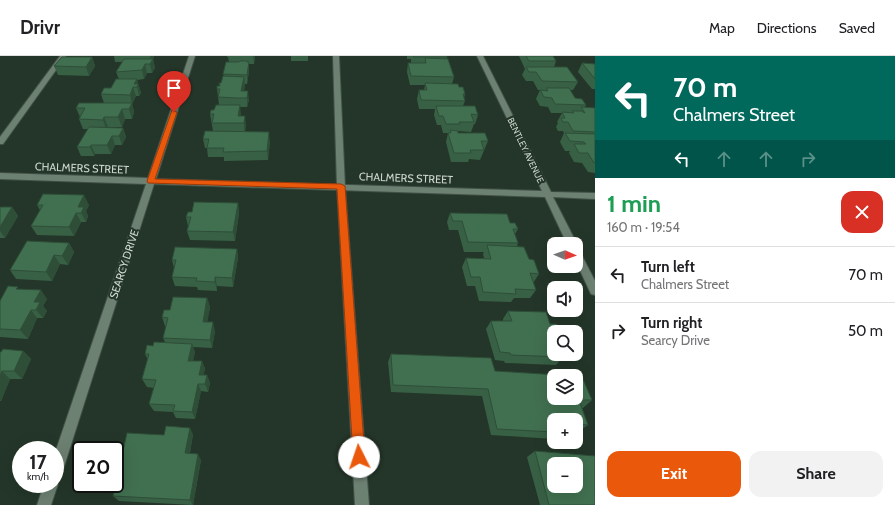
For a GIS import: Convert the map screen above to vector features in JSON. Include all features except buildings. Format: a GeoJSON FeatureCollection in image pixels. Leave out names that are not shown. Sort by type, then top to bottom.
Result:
{"type":"FeatureCollection","features":[{"type":"Feature","properties":{"kind":"street"},"geometry":{"type":"LineString","coordinates":[[0,142],[63,56]]}},
{"type":"Feature","properties":{"kind":"street","name":"SEARCY DRIVE"},"geometry":{"type":"LineString","coordinates":[[64,446],[192,56]]}},
{"type":"Feature","properties":{"kind":"street"},"geometry":{"type":"LineString","coordinates":[[336,56],[341,186],[362,505]]}},
{"type":"Feature","properties":{"kind":"street","name":"BENTLEY AVENUE"},"geometry":{"type":"LineString","coordinates":[[480,56],[569,237]]}},
{"type":"Feature","properties":{"kind":"street","name":"CHALMERS STREET"},"geometry":{"type":"LineString","coordinates":[[0,176],[341,186],[595,196]]}},
{"type":"Feature","properties":{"kind":"street"},"geometry":{"type":"LineString","coordinates":[[583,266],[595,291]]}},
{"type":"Feature","properties":{"kind":"street"},"geometry":{"type":"LineString","coordinates":[[44,505],[48,493]]}},
{"type":"Feature","properties":{"kind":"route"},"geometry":{"type":"LineString","coordinates":[[174,112],[151,181],[341,186],[359,457]]}}]}
